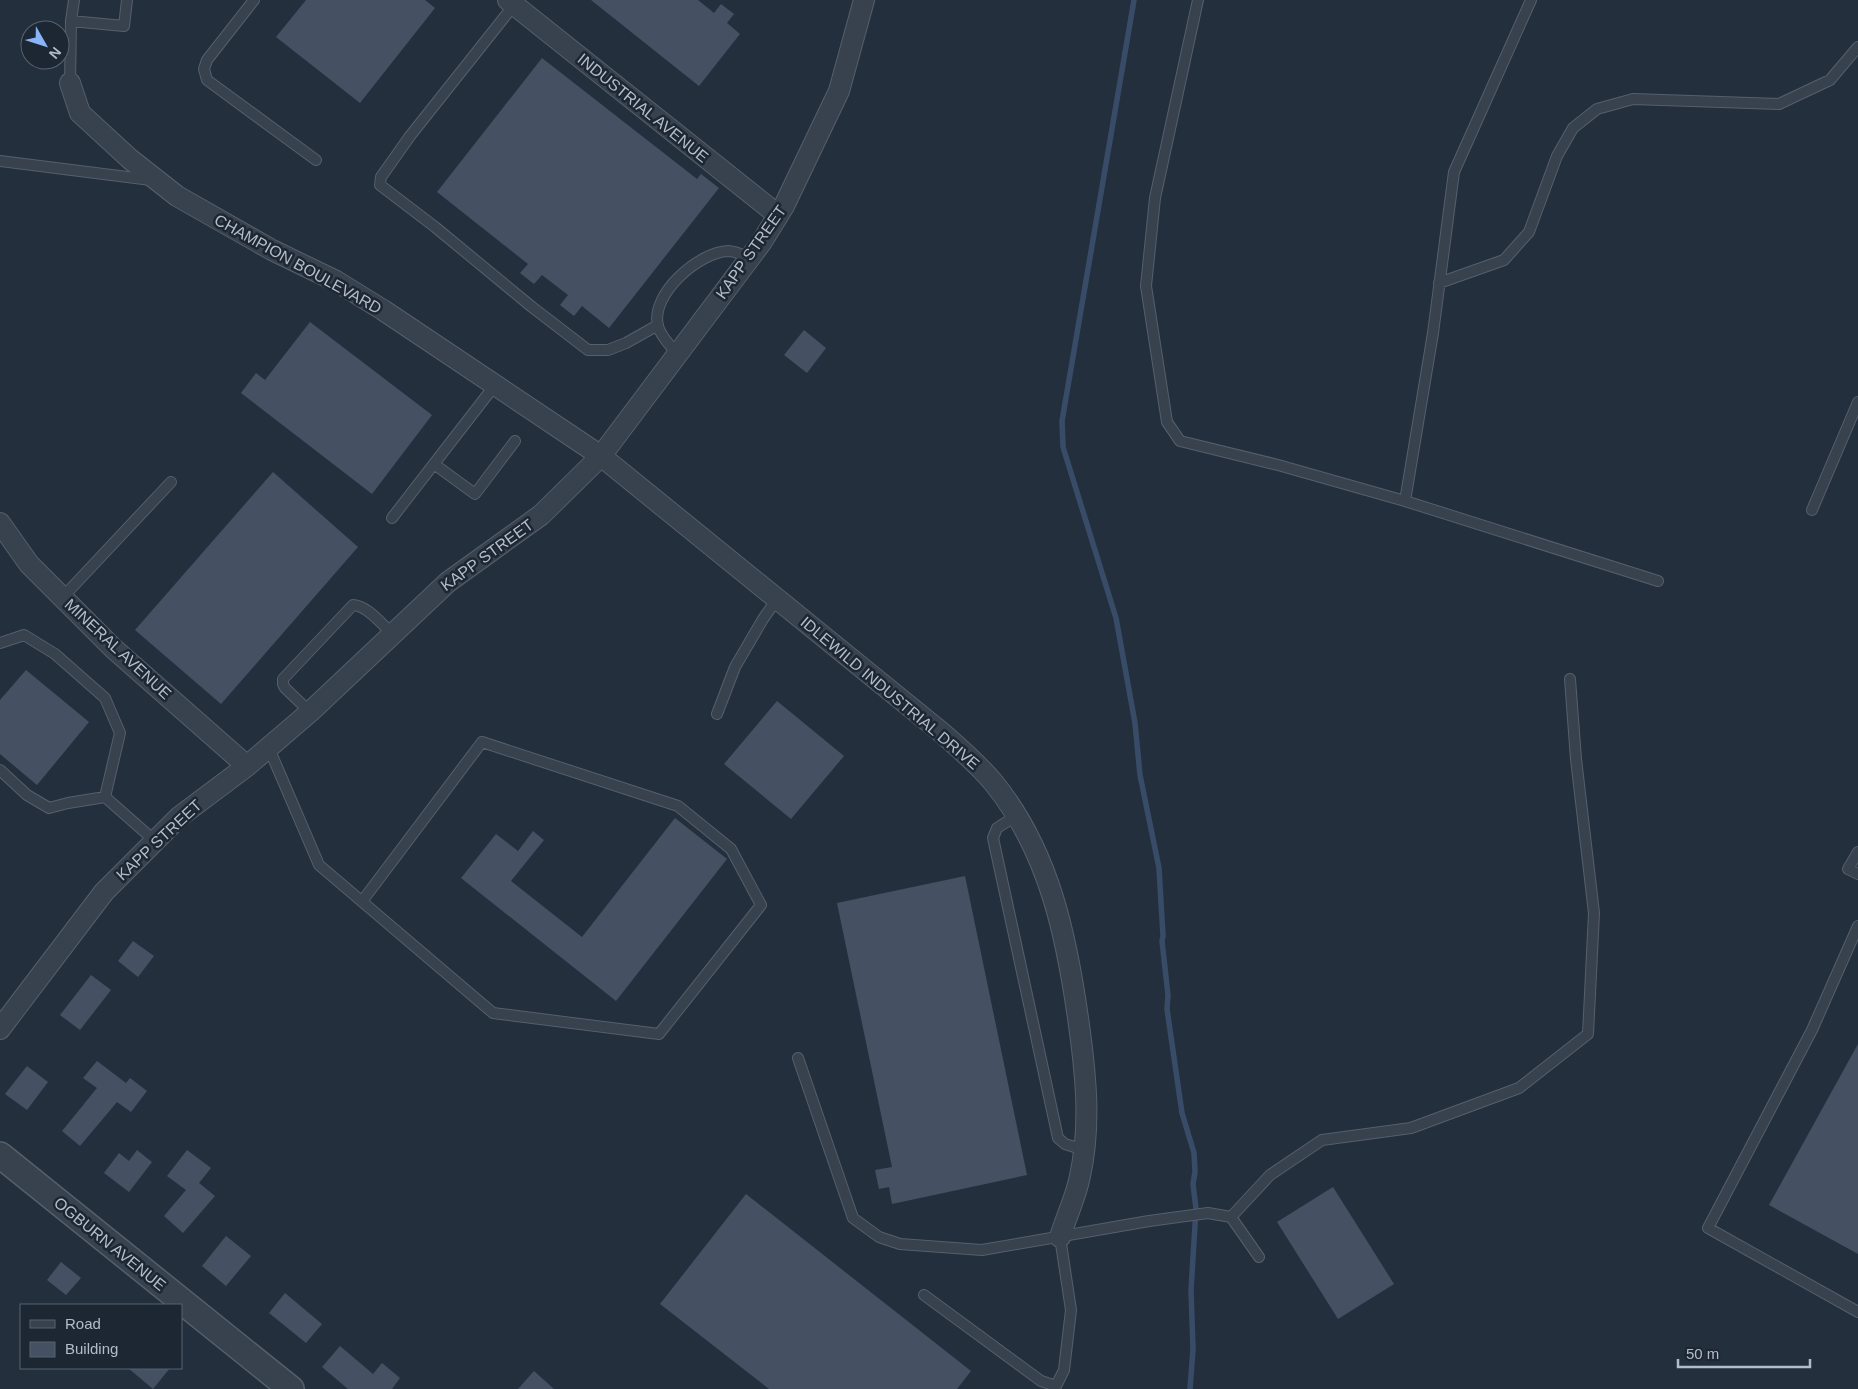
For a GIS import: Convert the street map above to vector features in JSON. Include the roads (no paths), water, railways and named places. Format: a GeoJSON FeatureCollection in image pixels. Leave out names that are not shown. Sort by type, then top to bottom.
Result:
{"type":"FeatureCollection","features":[{"type":"Feature","properties":{"kind":"street","name":"KAPP STREET"},"geometry":{"type":"LineString","coordinates":[[0,1029],[104,892],[180,817],[247,766],[268,746],[310,712],[448,582],[541,515],[601,456],[750,258],[784,206],[839,91],[864,0]]}},
{"type":"Feature","properties":{"kind":"street","name":"INDUSTRIAL AVENUE"},"geometry":{"type":"LineString","coordinates":[[511,2],[778,215]]}},
{"type":"Feature","properties":{"kind":"street","name":"CHAMPION BOULEVARD"},"geometry":{"type":"LineString","coordinates":[[70,83],[80,113],[130,159],[178,196],[230,227],[336,281],[383,310],[601,456]]}},
{"type":"Feature","properties":{"kind":"street","name":"IDLEWILD INDUSTRIAL DRIVE"},"geometry":{"type":"LineString","coordinates":[[601,456],[972,759],[993,782],[1016,816],[1032,845],[1048,882],[1061,920],[1071,968],[1084,1065],[1087,1105],[1084,1150],[1080,1177],[1060,1237]]}},
{"type":"Feature","properties":{"kind":"street","name":"MINERAL AVENUE"},"geometry":{"type":"LineString","coordinates":[[0,523],[29,564],[114,649],[247,766]]}},
{"type":"Feature","properties":{"kind":"street","name":"OGBURN AVENUE"},"geometry":{"type":"LineString","coordinates":[[0,1155],[291,1389]]}},
{"type":"Feature","properties":{"kind":"lane"},"geometry":{"type":"LineString","coordinates":[[70,83],[74,0]]}},
{"type":"Feature","properties":{"kind":"lane"},"geometry":{"type":"LineString","coordinates":[[72,21],[124,26],[128,0]]}},
{"type":"Feature","properties":{"kind":"lane"},"geometry":{"type":"LineString","coordinates":[[254,0],[207,60],[204,69],[207,80],[316,160]]}},
{"type":"Feature","properties":{"kind":"lane"},"geometry":{"type":"LineString","coordinates":[[1198,0],[1155,198],[1146,286],[1167,422],[1180,441],[1278,465],[1405,501],[1658,580]]}},
{"type":"Feature","properties":{"kind":"lane"},"geometry":{"type":"LineString","coordinates":[[1405,501],[1433,333],[1454,172],[1531,0]]}},
{"type":"Feature","properties":{"kind":"lane"},"geometry":{"type":"LineString","coordinates":[[511,2],[410,136],[381,177],[380,185],[588,350],[608,350],[626,343],[658,325]]}},
{"type":"Feature","properties":{"kind":"lane"},"geometry":{"type":"LineString","coordinates":[[1439,283],[1504,260],[1529,232],[1558,156],[1573,128],[1597,109],[1633,99],[1779,104],[1830,80],[1858,47]]}},
{"type":"Feature","properties":{"kind":"lane"},"geometry":{"type":"LineString","coordinates":[[0,161],[159,182]]}},
{"type":"Feature","properties":{"kind":"lane"},"geometry":{"type":"LineString","coordinates":[[677,354],[664,338],[658,325],[657,312],[661,300],[687,268],[703,258],[718,252],[731,251],[750,258]]}},
{"type":"Feature","properties":{"kind":"lane"},"geometry":{"type":"LineString","coordinates":[[392,518],[495,385]]}},
{"type":"Feature","properties":{"kind":"lane"},"geometry":{"type":"LineString","coordinates":[[1812,510],[1858,402]]}},
{"type":"Feature","properties":{"kind":"lane"},"geometry":{"type":"LineString","coordinates":[[434,464],[475,494],[515,441]]}},
{"type":"Feature","properties":{"kind":"lane"},"geometry":{"type":"LineString","coordinates":[[63,597],[171,482]]}},
{"type":"Feature","properties":{"kind":"lane"},"geometry":{"type":"LineString","coordinates":[[717,714],[735,668],[763,619],[777,599]]}},
{"type":"Feature","properties":{"kind":"lane"},"geometry":{"type":"LineString","coordinates":[[310,712],[285,688],[283,679],[353,605],[359,605],[364,608],[392,633]]}},
{"type":"Feature","properties":{"kind":"lane"},"geometry":{"type":"LineString","coordinates":[[0,643],[24,634],[55,654],[105,698],[120,733],[105,797]]}},
{"type":"Feature","properties":{"kind":"lane"},"geometry":{"type":"LineString","coordinates":[[1231,1217],[1270,1175],[1322,1140],[1411,1128],[1519,1088],[1588,1034],[1594,914],[1576,759],[1570,679]]}},
{"type":"Feature","properties":{"kind":"lane"},"geometry":{"type":"LineString","coordinates":[[268,746],[319,865],[493,1013],[659,1034],[761,905],[731,849],[678,806],[482,742],[362,900]]}},
{"type":"Feature","properties":{"kind":"lane"},"geometry":{"type":"LineString","coordinates":[[0,770],[26,796],[49,808],[105,797]]}},
{"type":"Feature","properties":{"kind":"lane"},"geometry":{"type":"LineString","coordinates":[[105,797],[155,841]]}},
{"type":"Feature","properties":{"kind":"lane"},"geometry":{"type":"LineString","coordinates":[[1016,816],[997,828],[993,838],[1058,1138],[1065,1144],[1084,1150]]}},
{"type":"Feature","properties":{"kind":"lane"},"geometry":{"type":"LineString","coordinates":[[1858,852],[1848,870],[1858,874]]}},
{"type":"Feature","properties":{"kind":"lane"},"geometry":{"type":"LineString","coordinates":[[1858,926],[1812,1030],[1708,1228],[1858,1312]]}},
{"type":"Feature","properties":{"kind":"lane"},"geometry":{"type":"LineString","coordinates":[[798,1058],[853,1218],[879,1237],[900,1244],[982,1250],[1208,1213],[1231,1217],[1259,1257]]}},
{"type":"Feature","properties":{"kind":"lane"},"geometry":{"type":"LineString","coordinates":[[924,1295],[1042,1381],[1055,1387],[1064,1370],[1071,1310],[1060,1237]]}},
{"type":"Feature","properties":{"kind":"waterway"},"geometry":{"type":"LineString","coordinates":[[1134,0],[1062,421],[1063,447],[1116,618],[1135,723],[1140,775],[1159,868],[1162,941],[1168,995],[1167,1009],[1182,1113],[1194,1153],[1195,1172],[1193,1184],[1196,1209],[1191,1290],[1193,1349],[1190,1389]]}}]}
